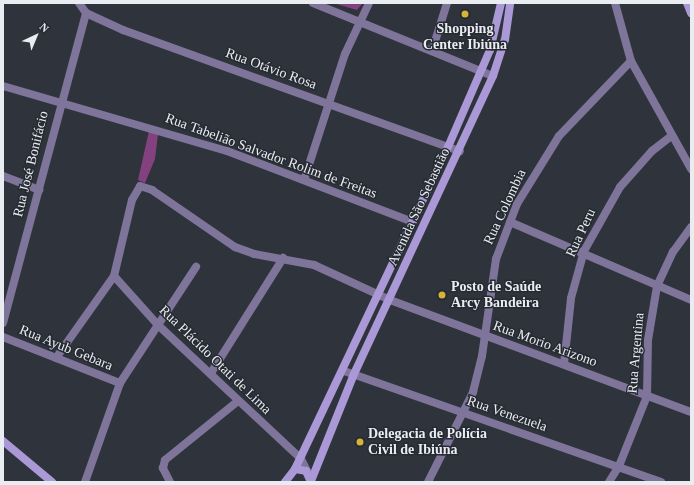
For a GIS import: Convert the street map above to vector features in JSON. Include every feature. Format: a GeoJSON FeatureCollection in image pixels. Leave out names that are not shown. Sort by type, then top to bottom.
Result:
{"type":"FeatureCollection","features":[{"type":"Feature","properties":{"kind":"main road","name":"Avenida São Sebastião"},"geometry":{"type":"LineString","coordinates":[[284,481],[302,459],[448,147],[494,36],[501,3]]}},
{"type":"Feature","properties":{"kind":"main road","name":"Avenida São Sebastião"},"geometry":{"type":"LineString","coordinates":[[310,479],[354,374],[460,151],[493,76],[505,40],[510,3]]}},
{"type":"Feature","properties":{"kind":"main road"},"geometry":{"type":"LineString","coordinates":[[687,3],[691,13]]}},
{"type":"Feature","properties":{"kind":"main road"},"geometry":{"type":"LineString","coordinates":[[494,36],[505,40]]}},
{"type":"Feature","properties":{"kind":"main road"},"geometry":{"type":"LineString","coordinates":[[428,190],[439,194]]}},
{"type":"Feature","properties":{"kind":"main road"},"geometry":{"type":"LineString","coordinates":[[324,413],[335,417]]}},
{"type":"Feature","properties":{"kind":"main road"},"geometry":{"type":"LineString","coordinates":[[3,441],[52,482]]}},
{"type":"Feature","properties":{"kind":"main road"},"geometry":{"type":"LineString","coordinates":[[295,469],[310,479]]}},
{"type":"Feature","properties":{"kind":"street","name":"Rua Otávio Rosa"},"geometry":{"type":"LineString","coordinates":[[79,3],[86,13],[122,30],[460,151]]}},
{"type":"Feature","properties":{"kind":"street"},"geometry":{"type":"LineString","coordinates":[[313,3],[359,20],[480,72],[493,76]]}},
{"type":"Feature","properties":{"kind":"street"},"geometry":{"type":"LineString","coordinates":[[304,180],[359,20],[370,3]]}},
{"type":"Feature","properties":{"kind":"street"},"geometry":{"type":"LineString","coordinates":[[432,51],[447,3]]}},
{"type":"Feature","properties":{"kind":"street"},"geometry":{"type":"LineString","coordinates":[[615,3],[630,61],[670,137],[691,169]]}},
{"type":"Feature","properties":{"kind":"street","name":"Rua José Bonifácio"},"geometry":{"type":"LineString","coordinates":[[3,323],[39,190],[60,100],[86,13]]}},
{"type":"Feature","properties":{"kind":"street","name":"Rua Colombia"},"geometry":{"type":"LineString","coordinates":[[428,482],[465,413],[485,336],[496,259],[510,222],[531,178],[559,136],[630,61]]}},
{"type":"Feature","properties":{"kind":"street","name":"Rua Tabelião Salvador Rolim de Freitas"},"geometry":{"type":"LineString","coordinates":[[3,86],[60,100],[227,150],[413,222]]}},
{"type":"Feature","properties":{"kind":"street","name":"Rua Peru"},"geometry":{"type":"LineString","coordinates":[[564,364],[571,298],[584,251],[620,187],[652,151],[670,137]]}},
{"type":"Feature","properties":{"kind":"street"},"geometry":{"type":"LineString","coordinates":[[3,176],[39,190]]}},
{"type":"Feature","properties":{"kind":"street","name":"Rua Morio Arizono"},"geometry":{"type":"LineString","coordinates":[[114,276],[132,200],[140,186],[152,190],[235,247],[254,254],[283,258],[314,265],[390,300],[691,412]]}},
{"type":"Feature","properties":{"kind":"street"},"geometry":{"type":"LineString","coordinates":[[510,222],[584,251],[657,286],[691,300]]}},
{"type":"Feature","properties":{"kind":"street","name":"Rua Argentina"},"geometry":{"type":"LineString","coordinates":[[609,482],[619,466],[647,396],[648,340],[657,286],[673,252],[691,227]]}},
{"type":"Feature","properties":{"kind":"street"},"geometry":{"type":"LineString","coordinates":[[211,373],[283,258]]}},
{"type":"Feature","properties":{"kind":"street"},"geometry":{"type":"LineString","coordinates":[[85,482],[120,383],[196,267]]}},
{"type":"Feature","properties":{"kind":"street"},"geometry":{"type":"LineString","coordinates":[[56,358],[114,276]]}},
{"type":"Feature","properties":{"kind":"street","name":"Rua Plácido Otati de Lima"},"geometry":{"type":"LineString","coordinates":[[114,276],[158,325],[302,459]]}},
{"type":"Feature","properties":{"kind":"street","name":"Rua Ayub Gebara"},"geometry":{"type":"LineString","coordinates":[[3,337],[120,383]]}},
{"type":"Feature","properties":{"kind":"street","name":"Rua Venezuela"},"geometry":{"type":"LineString","coordinates":[[344,371],[619,466],[661,482]]}},
{"type":"Feature","properties":{"kind":"street"},"geometry":{"type":"LineString","coordinates":[[170,482],[163,468],[165,460],[238,401]]}},
{"type":"Feature","properties":{"kind":"street"},"geometry":{"type":"LineString","coordinates":[[302,459],[310,479]]}},
{"type":"Feature","properties":{"kind":"shaded area"},"geometry":{"type":"Polygon","coordinates":[[[333,3],[363,3],[357,10],[333,3]]]}},
{"type":"Feature","properties":{"kind":"shaded area"},"geometry":{"type":"Polygon","coordinates":[[[149,131],[158,134],[155,159],[145,183],[138,180],[149,131]]]}},
{"type":"Feature","properties":{"kind":"place","name":"Shopping Center Ibiúna"},"geometry":{"type":"Point","coordinates":[465,14]}},
{"type":"Feature","properties":{"kind":"place","name":"Posto de Saúde Arcy Bandeira"},"geometry":{"type":"Point","coordinates":[442,295]}},
{"type":"Feature","properties":{"kind":"place","name":"Delegacia de Polícia Civil de Ibiúna"},"geometry":{"type":"Point","coordinates":[360,442]}}]}
